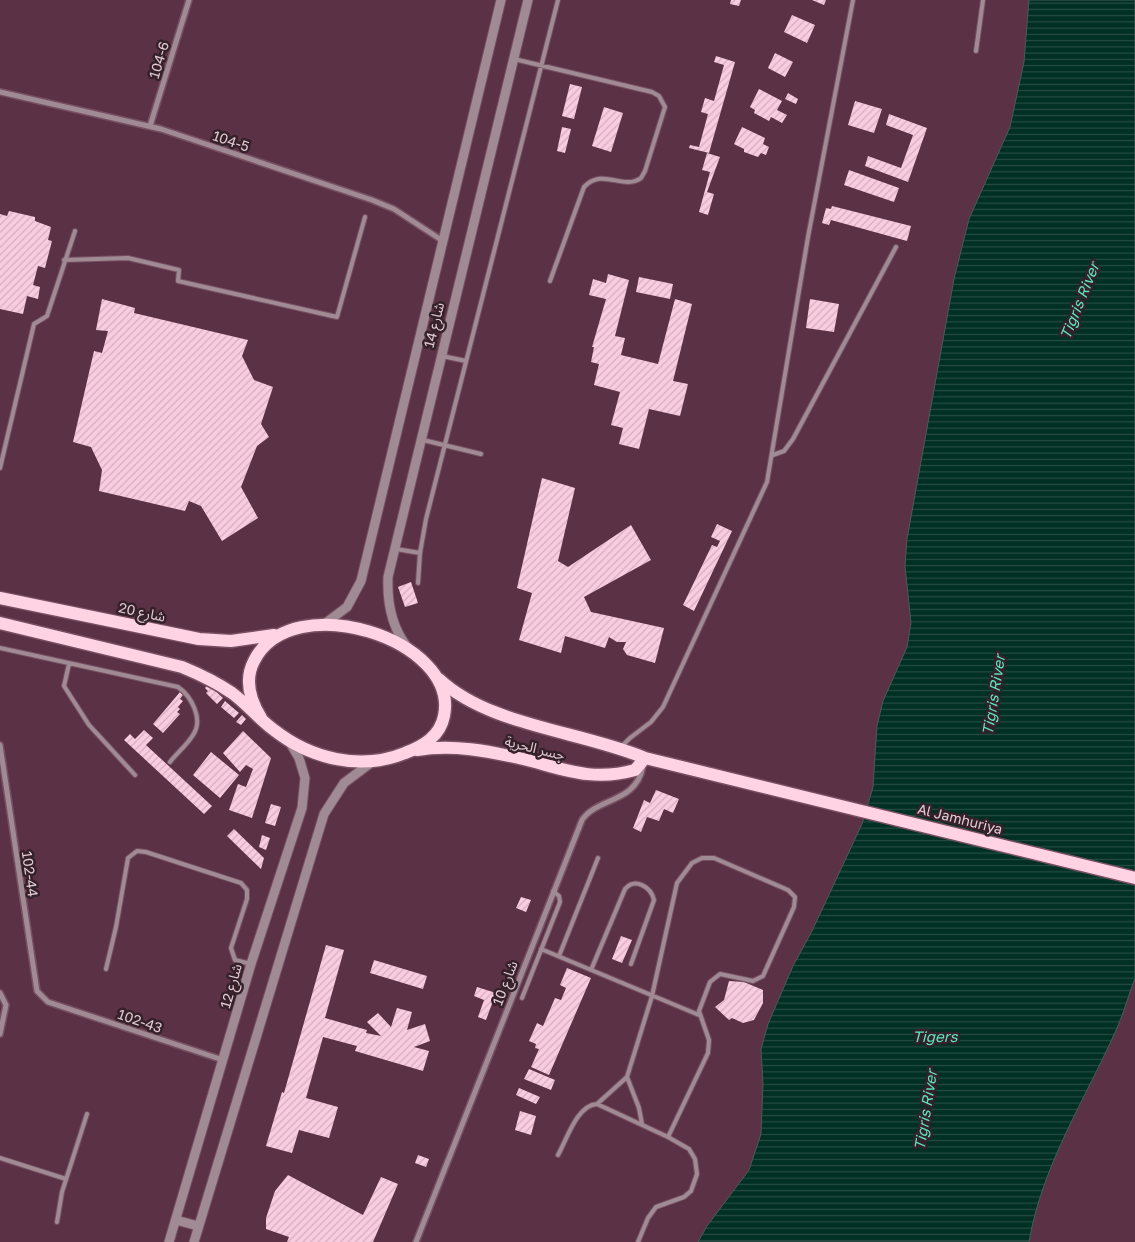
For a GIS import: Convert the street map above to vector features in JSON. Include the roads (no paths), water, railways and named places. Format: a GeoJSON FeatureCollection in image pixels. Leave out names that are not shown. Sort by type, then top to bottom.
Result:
{"type":"FeatureCollection","features":[{"type":"Feature","properties":{"kind":"main road","name":"شارع 20"},"geometry":{"type":"LineString","coordinates":[[0,598],[199,639],[231,641],[279,633]]}},
{"type":"Feature","properties":{"kind":"main road"},"geometry":{"type":"LineString","coordinates":[[0,622],[182,667],[216,683],[288,740],[320,756],[356,762],[373,761],[412,750],[431,739],[443,720],[445,698],[436,677],[413,654],[382,636],[363,630],[323,624],[279,633],[267,641],[258,652],[252,664],[249,692],[261,718]]}},
{"type":"Feature","properties":{"kind":"main road","name":"جسر الحرية"},"geometry":{"type":"LineString","coordinates":[[436,677],[462,697],[491,712],[621,748],[645,758],[778,789]]}},
{"type":"Feature","properties":{"kind":"main road","name":"جسر الحرية"},"geometry":{"type":"LineString","coordinates":[[412,750],[445,748],[478,750],[523,759],[571,773],[596,776],[635,770],[645,758]]}},
{"type":"Feature","properties":{"kind":"main road","name":"Al Jamhuriya"},"geometry":{"type":"LineString","coordinates":[[778,789],[1135,878]]}},
{"type":"Feature","properties":{"kind":"street","name":"104-6"},"geometry":{"type":"LineString","coordinates":[[150,126],[189,0]]}},
{"type":"Feature","properties":{"kind":"street","name":"شارع 14"},"geometry":{"type":"LineString","coordinates":[[323,624],[347,607],[361,581],[501,0]]}},
{"type":"Feature","properties":{"kind":"street","name":"شارع 14"},"geometry":{"type":"LineString","coordinates":[[413,654],[397,631],[389,604],[388,577],[528,0]]}},
{"type":"Feature","properties":{"kind":"street","name":"104-5"},"geometry":{"type":"LineString","coordinates":[[0,92],[150,126],[384,204],[443,241]]}},
{"type":"Feature","properties":{"kind":"street","name":"شارع 12"},"geometry":{"type":"LineString","coordinates":[[170,1242],[251,964],[305,798],[303,768],[288,740]]}},
{"type":"Feature","properties":{"kind":"street","name":"102-44"},"geometry":{"type":"LineString","coordinates":[[0,745],[35,985],[41,996],[48,1002]]}},
{"type":"Feature","properties":{"kind":"street","name":"شارع 10"},"geometry":{"type":"LineString","coordinates":[[416,1242],[553,891],[585,816],[592,810],[609,803],[628,791],[642,775],[645,758]]}},
{"type":"Feature","properties":{"kind":"street"},"geometry":{"type":"LineString","coordinates":[[194,1242],[324,814],[344,783],[373,761]]}},
{"type":"Feature","properties":{"kind":"street"},"geometry":{"type":"LineString","coordinates":[[0,993],[6,1005],[0,1034]]}},
{"type":"Feature","properties":{"kind":"street","name":"102-43"},"geometry":{"type":"LineString","coordinates":[[48,1002],[224,1060]]}},
{"type":"Feature","properties":{"kind":"street"},"geometry":{"type":"LineString","coordinates":[[176,1220],[198,1226]]}},
{"type":"Feature","properties":{"kind":"lane"},"geometry":{"type":"LineString","coordinates":[[418,583],[420,553],[466,361],[558,0]]}},
{"type":"Feature","properties":{"kind":"lane"},"geometry":{"type":"LineString","coordinates":[[621,748],[630,738],[651,722],[663,707],[763,495],[772,455],[808,237],[853,0]]}},
{"type":"Feature","properties":{"kind":"lane"},"geometry":{"type":"LineString","coordinates":[[976,51],[984,0]]}},
{"type":"Feature","properties":{"kind":"lane"},"geometry":{"type":"LineString","coordinates":[[514,59],[652,92],[659,96],[665,107],[645,171],[641,178],[629,182],[600,178],[592,180],[584,187],[550,280]]}},
{"type":"Feature","properties":{"kind":"lane"},"geometry":{"type":"LineString","coordinates":[[64,260],[128,258],[179,270],[178,281],[337,317],[365,217]]}},
{"type":"Feature","properties":{"kind":"lane"},"geometry":{"type":"LineString","coordinates":[[0,468],[34,324],[47,316],[75,231]]}},
{"type":"Feature","properties":{"kind":"lane"},"geometry":{"type":"LineString","coordinates":[[772,455],[784,450],[796,434],[896,247]]}},
{"type":"Feature","properties":{"kind":"lane"},"geometry":{"type":"LineString","coordinates":[[441,356],[466,361]]}},
{"type":"Feature","properties":{"kind":"lane"},"geometry":{"type":"LineString","coordinates":[[421,439],[481,454]]}},
{"type":"Feature","properties":{"kind":"lane"},"geometry":{"type":"LineString","coordinates":[[394,549],[420,553]]}},
{"type":"Feature","properties":{"kind":"lane"},"geometry":{"type":"LineString","coordinates":[[0,648],[160,682],[178,687],[186,692],[196,714],[196,727],[194,734],[170,762]]}},
{"type":"Feature","properties":{"kind":"lane"},"geometry":{"type":"LineString","coordinates":[[69,664],[64,686],[79,712],[135,775]]}},
{"type":"Feature","properties":{"kind":"lane"},"geometry":{"type":"LineString","coordinates":[[106,969],[116,927],[128,858],[138,851],[241,883],[247,890],[247,899],[231,948],[235,960],[251,964]]}},
{"type":"Feature","properties":{"kind":"lane"},"geometry":{"type":"LineString","coordinates":[[558,1155],[581,1112],[588,1106],[597,1104],[627,1077],[652,996],[675,890],[684,871],[692,863],[708,857],[720,859],[792,893],[796,902],[764,976],[753,981],[724,974],[716,976],[710,982],[699,1015],[707,1034],[708,1053],[668,1136]]}},
{"type":"Feature","properties":{"kind":"lane"},"geometry":{"type":"LineString","coordinates":[[559,956],[598,858]]}},
{"type":"Feature","properties":{"kind":"lane"},"geometry":{"type":"LineString","coordinates":[[591,970],[625,889],[629,884],[636,883],[648,888],[654,900],[631,964]]}},
{"type":"Feature","properties":{"kind":"lane"},"geometry":{"type":"LineString","coordinates":[[522,998],[560,902],[559,896],[553,891]]}},
{"type":"Feature","properties":{"kind":"lane"},"geometry":{"type":"LineString","coordinates":[[541,949],[699,1015]]}},
{"type":"Feature","properties":{"kind":"lane"},"geometry":{"type":"LineString","coordinates":[[627,1077],[639,1108],[642,1124]]}},
{"type":"Feature","properties":{"kind":"lane"},"geometry":{"type":"LineString","coordinates":[[597,1104],[668,1136],[693,1154],[697,1164],[697,1174],[688,1194],[661,1204],[651,1212],[638,1242]]}},
{"type":"Feature","properties":{"kind":"lane"},"geometry":{"type":"LineString","coordinates":[[57,1222],[66,1180],[87,1114]]}},
{"type":"Feature","properties":{"kind":"lane"},"geometry":{"type":"LineString","coordinates":[[0,1158],[66,1180]]}},
{"type":"Feature","properties":{"kind":"water","name":"Tigers"},"geometry":{"type":"Polygon","coordinates":[[[1029,0],[1135,0],[1135,978],[1117,1028],[1054,1159],[1035,1214],[1029,1242],[698,1242],[707,1226],[749,1170],[761,1134],[763,1084],[761,1049],[768,1024],[793,966],[812,931],[862,824],[873,787],[877,726],[883,701],[907,647],[911,623],[905,566],[907,539],[954,279],[969,219],[1010,127],[1024,62],[1029,0]]]}},
{"type":"Feature","properties":{"kind":"water label","name":"Tigris River"},"geometry":{"type":"Point","coordinates":[1080,301]}},
{"type":"Feature","properties":{"kind":"water label","name":"Tigris River"},"geometry":{"type":"Point","coordinates":[994,695]}},
{"type":"Feature","properties":{"kind":"water label","name":"Tigris River"},"geometry":{"type":"Point","coordinates":[926,1110]}}]}
